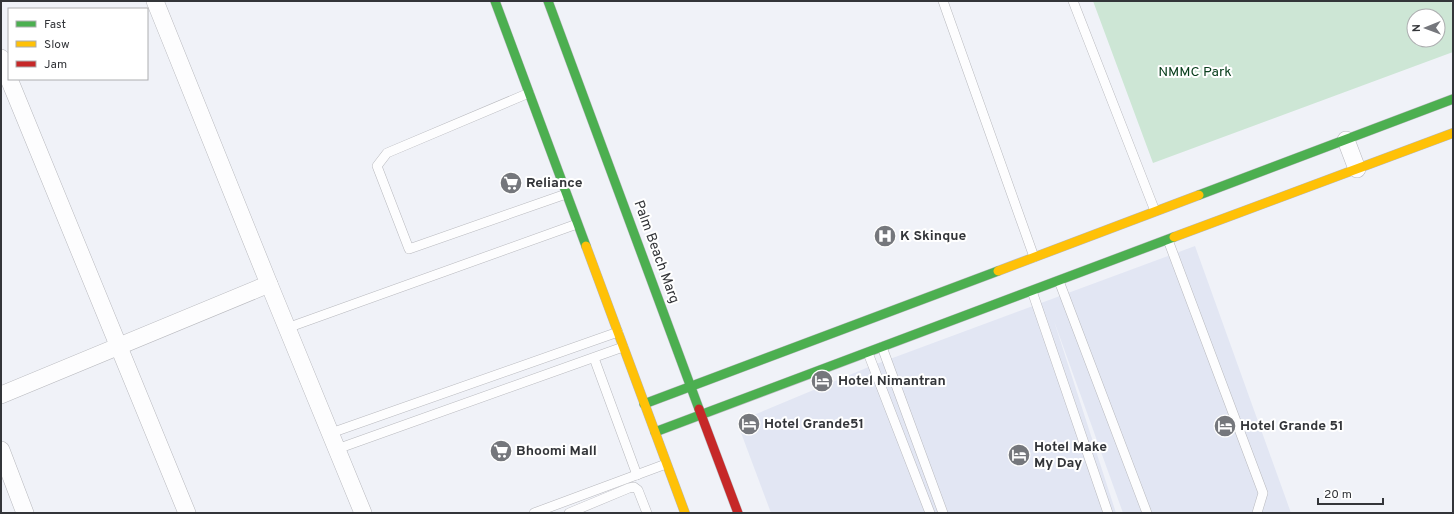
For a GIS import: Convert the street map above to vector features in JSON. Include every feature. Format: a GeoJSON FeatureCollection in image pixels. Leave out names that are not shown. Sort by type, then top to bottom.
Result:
{"type":"FeatureCollection","features":[{"type":"Feature","properties":{"kind":"street"},"geometry":{"type":"LineString","coordinates":[[155,1],[363,513]]}},
{"type":"Feature","properties":{"kind":"street"},"geometry":{"type":"LineString","coordinates":[[495,1],[685,513]]}},
{"type":"Feature","properties":{"kind":"street","name":"Palm Beach Marg"},"geometry":{"type":"LineString","coordinates":[[548,1],[738,513]]}},
{"type":"Feature","properties":{"kind":"street"},"geometry":{"type":"LineString","coordinates":[[1,58],[8,76]]}},
{"type":"Feature","properties":{"kind":"street"},"geometry":{"type":"LineString","coordinates":[[10,80],[187,513]]}},
{"type":"Feature","properties":{"kind":"street"},"geometry":{"type":"LineString","coordinates":[[644,404],[1453,99]]}},
{"type":"Feature","properties":{"kind":"street"},"geometry":{"type":"LineString","coordinates":[[655,432],[1453,133]]}},
{"type":"Feature","properties":{"kind":"street"},"geometry":{"type":"LineString","coordinates":[[1346,140],[1357,169]]}},
{"type":"Feature","properties":{"kind":"street"},"geometry":{"type":"LineString","coordinates":[[1,395],[269,284]]}},
{"type":"Feature","properties":{"kind":"street"},"geometry":{"type":"LineString","coordinates":[[1,450],[25,513]]}},
{"type":"Feature","properties":{"kind":"lane"},"geometry":{"type":"LineString","coordinates":[[943,1],[1034,257]]}},
{"type":"Feature","properties":{"kind":"lane"},"geometry":{"type":"LineString","coordinates":[[1072,1],[1155,211]]}},
{"type":"Feature","properties":{"kind":"lane"},"geometry":{"type":"LineString","coordinates":[[529,92],[387,153],[376,166],[409,249],[566,194]]}},
{"type":"Feature","properties":{"kind":"lane"},"geometry":{"type":"LineString","coordinates":[[287,328],[577,224]]}},
{"type":"Feature","properties":{"kind":"lane"},"geometry":{"type":"LineString","coordinates":[[1168,240],[1263,493],[1257,513]]}},
{"type":"Feature","properties":{"kind":"lane"},"geometry":{"type":"LineString","coordinates":[[1059,281],[1147,513]]}},
{"type":"Feature","properties":{"kind":"lane"},"geometry":{"type":"LineString","coordinates":[[1032,291],[1108,513]]}},
{"type":"Feature","properties":{"kind":"lane"},"geometry":{"type":"LineString","coordinates":[[330,433],[618,332]]}},
{"type":"Feature","properties":{"kind":"lane"},"geometry":{"type":"LineString","coordinates":[[337,449],[623,347]]}},
{"type":"Feature","properties":{"kind":"lane"},"geometry":{"type":"LineString","coordinates":[[882,347],[943,513]]}},
{"type":"Feature","properties":{"kind":"lane"},"geometry":{"type":"LineString","coordinates":[[868,353],[930,513]]}},
{"type":"Feature","properties":{"kind":"lane"},"geometry":{"type":"LineString","coordinates":[[594,358],[637,475]]}},
{"type":"Feature","properties":{"kind":"lane"},"geometry":{"type":"LineString","coordinates":[[534,513],[666,464]]}},
{"type":"Feature","properties":{"kind":"lane"},"geometry":{"type":"LineString","coordinates":[[568,513],[634,487],[638,490],[647,513]]}},
{"type":"Feature","properties":{"kind":"shaded area"},"geometry":{"type":"Polygon","coordinates":[[[1195,246],[1291,513],[1123,513],[1054,321],[1116,513],[771,513],[737,422],[871,366],[1195,246]]]}},
{"type":"Feature","properties":{"kind":"green space","name":"NMMC Park"},"geometry":{"type":"Polygon","coordinates":[[[1093,1],[1451,1],[1453,7],[1453,52],[1153,163],[1093,1]]]}},
{"type":"Feature","properties":{"kind":"traffic: fast"},"geometry":{"type":"LineString","coordinates":[[495,1],[586,246]]}},
{"type":"Feature","properties":{"kind":"traffic: fast"},"geometry":{"type":"LineString","coordinates":[[548,1],[699,409]]}},
{"type":"Feature","properties":{"kind":"traffic: fast"},"geometry":{"type":"LineString","coordinates":[[1199,195],[1453,99]]}},
{"type":"Feature","properties":{"kind":"traffic: fast"},"geometry":{"type":"LineString","coordinates":[[655,432],[1174,237]]}},
{"type":"Feature","properties":{"kind":"traffic: fast"},"geometry":{"type":"LineString","coordinates":[[644,404],[998,271]]}},
{"type":"Feature","properties":{"kind":"traffic: slow"},"geometry":{"type":"LineString","coordinates":[[1174,237],[1453,133]]}},
{"type":"Feature","properties":{"kind":"traffic: slow"},"geometry":{"type":"LineString","coordinates":[[998,271],[1199,195]]}},
{"type":"Feature","properties":{"kind":"traffic: slow"},"geometry":{"type":"LineString","coordinates":[[586,246],[685,513]]}},
{"type":"Feature","properties":{"kind":"traffic: jam"},"geometry":{"type":"LineString","coordinates":[[699,409],[738,513]]}},
{"type":"Feature","properties":{"kind":"place","name":"Reliance"},"geometry":{"type":"Point","coordinates":[511,183]}},
{"type":"Feature","properties":{"kind":"place","name":"K Skinque"},"geometry":{"type":"Point","coordinates":[885,236]}},
{"type":"Feature","properties":{"kind":"place","name":"Hotel Nimantran"},"geometry":{"type":"Point","coordinates":[822,381]}},
{"type":"Feature","properties":{"kind":"place","name":"Hotel Grande51"},"geometry":{"type":"Point","coordinates":[749,424]}},
{"type":"Feature","properties":{"kind":"place","name":"Hotel Grande 51"},"geometry":{"type":"Point","coordinates":[1225,426]}},
{"type":"Feature","properties":{"kind":"place","name":"Bhoomi Mall"},"geometry":{"type":"Point","coordinates":[501,451]}},
{"type":"Feature","properties":{"kind":"place","name":"Hotel Make My Day"},"geometry":{"type":"Point","coordinates":[1019,455]}}]}
